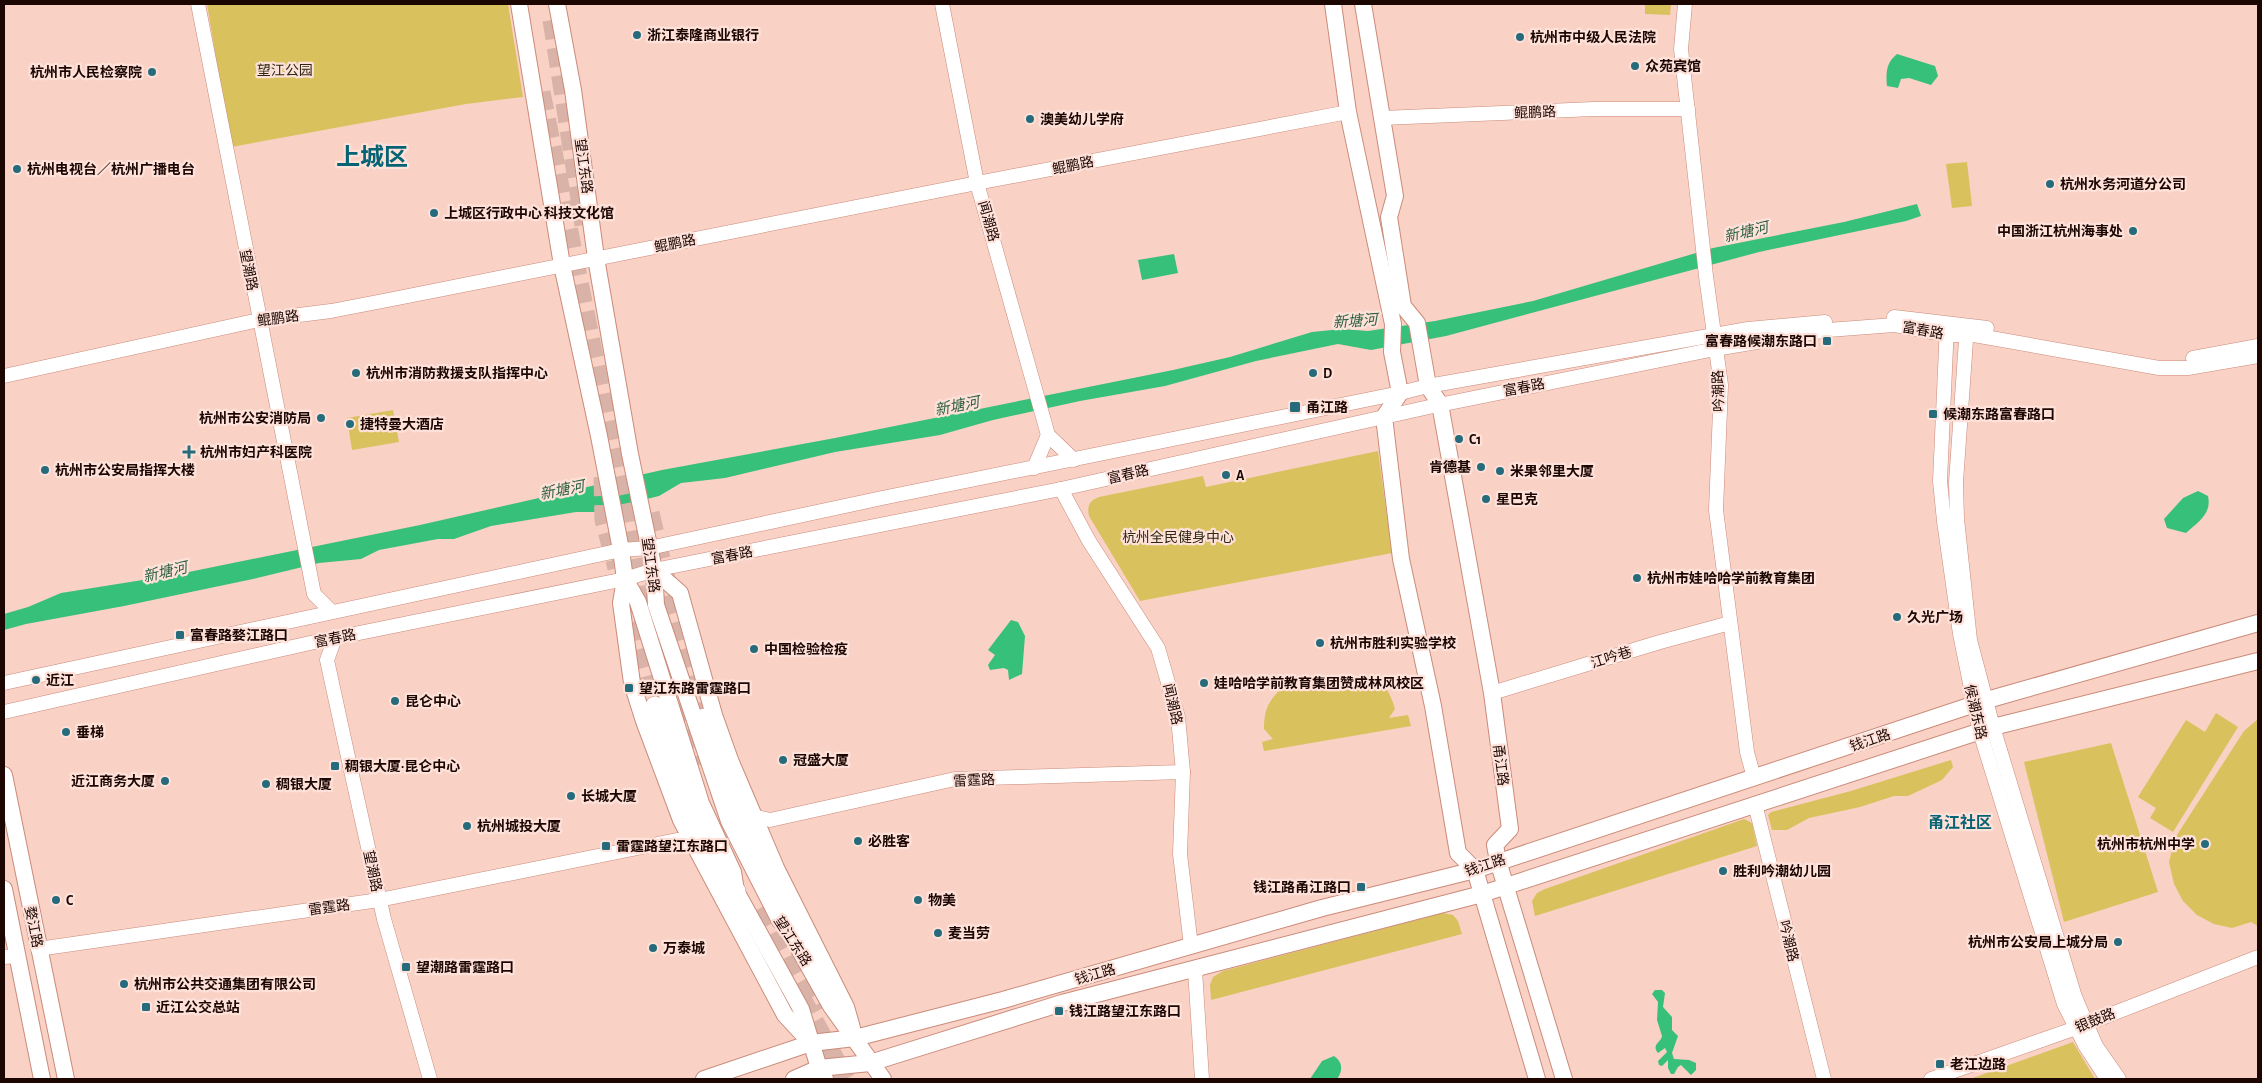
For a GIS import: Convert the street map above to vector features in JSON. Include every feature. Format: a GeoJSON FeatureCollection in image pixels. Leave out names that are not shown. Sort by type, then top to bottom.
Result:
{"type":"FeatureCollection","features":[{"type":"Feature","properties":{"kind":"highway"},"geometry":{"type":"LineString","coordinates":[[655,706],[679,777],[700,827],[720,871],[736,891]]}},
{"type":"Feature","properties":{"kind":"highway"},"geometry":{"type":"LineString","coordinates":[[704,718],[727,786],[745,829],[804,956]]}},
{"type":"Feature","properties":{"kind":"main road","name":"望江东路"},"geometry":{"type":"LineString","coordinates":[[519,4],[562,265],[605,466],[625,579],[638,602],[701,803],[733,872],[736,891],[801,1009],[822,1074]]}},
{"type":"Feature","properties":{"kind":"main road","name":"望江东路"},"geometry":{"type":"LineString","coordinates":[[557,4],[573,90],[596,258],[630,455],[654,570],[656,605],[729,821],[777,917],[804,956],[831,1006],[883,1079]]}},
{"type":"Feature","properties":{"kind":"main road"},"geometry":{"type":"LineString","coordinates":[[1333,4],[1348,112],[1393,324],[1392,352],[1400,393],[1384,417],[1401,560],[1433,706],[1458,853],[1475,870],[1537,1079]]}},
{"type":"Feature","properties":{"kind":"main road","name":"甬江路"},"geometry":{"type":"LineString","coordinates":[[1363,4],[1395,196],[1389,217],[1403,306],[1417,323],[1428,386],[1440,404],[1492,693],[1510,829],[1495,845],[1498,861],[1564,1079]]}},
{"type":"Feature","properties":{"kind":"main road"},"geometry":{"type":"LineString","coordinates":[[654,570],[680,593],[714,715],[753,816],[761,836],[846,1007],[855,1038]]}},
{"type":"Feature","properties":{"kind":"main road"},"geometry":{"type":"LineString","coordinates":[[625,579],[622,602],[632,683],[681,820],[785,1015],[811,1043]]}},
{"type":"Feature","properties":{"kind":"main road","name":"钱江路"},"geometry":{"type":"LineString","coordinates":[[704,1079],[811,1043],[855,1038],[1003,1000],[1322,908],[1475,870],[1981,703],[2258,623]]}},
{"type":"Feature","properties":{"kind":"main road","name":"钱江路"},"geometry":{"type":"LineString","coordinates":[[794,1079],[870,1063],[1062,1003],[1482,894],[1986,730],[2258,661]]}},
{"type":"Feature","properties":{"kind":"main road","name":"婺江路"},"geometry":{"type":"LineString","coordinates":[[4,775],[66,1079]]}},
{"type":"Feature","properties":{"kind":"main road","name":"婺江路"},"geometry":{"type":"LineString","coordinates":[[4,889],[11,956],[42,1079]]}},
{"type":"Feature","properties":{"kind":"street","name":"望潮路"},"geometry":{"type":"LineString","coordinates":[[198,4],[313,589]]}},
{"type":"Feature","properties":{"kind":"street","name":"闻潮路"},"geometry":{"type":"LineString","coordinates":[[942,4],[977,183],[1048,435]]}},
{"type":"Feature","properties":{"kind":"street","name":"吟潮路"},"geometry":{"type":"LineString","coordinates":[[1685,4],[1681,49],[1720,385],[1716,510],[1747,752],[1754,778]]}},
{"type":"Feature","properties":{"kind":"street","name":"鲲鹏路"},"geometry":{"type":"LineString","coordinates":[[1382,118],[1594,109],[1688,109]]}},
{"type":"Feature","properties":{"kind":"street","name":"鲲鹏路"},"geometry":{"type":"LineString","coordinates":[[4,376],[259,320],[331,311],[977,183],[1348,112]]}},
{"type":"Feature","properties":{"kind":"street","name":"富春路"},"geometry":{"type":"LineString","coordinates":[[4,712],[310,643],[625,579],[654,570],[1062,490],[1714,342],[1748,328],[1896,317],[1947,329],[1967,330],[2159,359],[2196,358],[2258,346]]}},
{"type":"Feature","properties":{"kind":"street","name":"候潮东路"},"geometry":{"type":"LineString","coordinates":[[1947,329],[1940,481],[1960,634],[1981,703]]}},
{"type":"Feature","properties":{"kind":"street","name":"富春路"},"geometry":{"type":"LineString","coordinates":[[1967,330],[2160,368],[2188,368],[2258,356]]}},
{"type":"Feature","properties":{"kind":"street","name":"候潮东路"},"geometry":{"type":"LineString","coordinates":[[1967,330],[1956,482],[1957,519],[1970,640],[1986,730],[2064,1004],[2119,1079]]}},
{"type":"Feature","properties":{"kind":"street","name":"富春路"},"geometry":{"type":"LineString","coordinates":[[4,683],[621,550],[649,548],[872,500],[1428,386],[1714,342]]}},
{"type":"Feature","properties":{"kind":"street"},"geometry":{"type":"LineString","coordinates":[[1034,468],[1048,435],[1074,460]]}},
{"type":"Feature","properties":{"kind":"street","name":"闻潮路"},"geometry":{"type":"LineString","coordinates":[[1062,490],[1089,541],[1158,648],[1178,717],[1183,772],[1180,854],[1191,946]]}},
{"type":"Feature","properties":{"kind":"street"},"geometry":{"type":"LineString","coordinates":[[313,589],[331,611]]}},
{"type":"Feature","properties":{"kind":"street"},"geometry":{"type":"LineString","coordinates":[[304,617],[313,589]]}},
{"type":"Feature","properties":{"kind":"street","name":"江吟巷"},"geometry":{"type":"LineString","coordinates":[[1492,693],[1660,642],[1730,623]]}},
{"type":"Feature","properties":{"kind":"street"},"geometry":{"type":"LineString","coordinates":[[310,643],[327,660],[335,638]]}},
{"type":"Feature","properties":{"kind":"street","name":"望潮路"},"geometry":{"type":"LineString","coordinates":[[327,660],[379,900],[430,1079]]}},
{"type":"Feature","properties":{"kind":"street","name":"雷霆路"},"geometry":{"type":"LineString","coordinates":[[753,816],[770,820],[954,779],[1183,772]]}},
{"type":"Feature","properties":{"kind":"street","name":"吟潮路"},"geometry":{"type":"LineString","coordinates":[[1755,804],[1824,1079]]}},
{"type":"Feature","properties":{"kind":"street"},"geometry":{"type":"LineString","coordinates":[[676,840],[681,820]]}},
{"type":"Feature","properties":{"kind":"street"},"geometry":{"type":"LineString","coordinates":[[761,836],[770,820]]}},
{"type":"Feature","properties":{"kind":"street","name":"雷霆路"},"geometry":{"type":"LineString","coordinates":[[38,949],[379,900],[676,840],[695,846]]}},
{"type":"Feature","properties":{"kind":"street","name":"银鼓路"},"geometry":{"type":"LineString","coordinates":[[1931,1079],[2081,1026],[2258,957]]}},
{"type":"Feature","properties":{"kind":"street"},"geometry":{"type":"LineString","coordinates":[[1195,970],[1202,1079]]}},
{"type":"Feature","properties":{"kind":"street","name":"候潮东路"},"geometry":{"type":"LineString","coordinates":[[2081,1026],[2107,1079]]}},
{"type":"Feature","properties":{"kind":"green space","name":"望江公园"},"geometry":{"type":"Polygon","coordinates":[[[207,4],[508,4],[523,97],[466,104],[231,147],[207,4]]]}},
{"type":"Feature","properties":{"kind":"green space"},"geometry":{"type":"Polygon","coordinates":[[[1645,4],[1671,4],[1670,15],[1645,14],[1645,4]]]}},
{"type":"Feature","properties":{"kind":"green space"},"geometry":{"type":"Polygon","coordinates":[[[1967,162],[1972,206],[1952,208],[1946,164],[1967,162]]]}},
{"type":"Feature","properties":{"kind":"green space"},"geometry":{"type":"Polygon","coordinates":[[[393,410],[399,442],[352,450],[347,418],[393,410]]]}},
{"type":"Feature","properties":{"kind":"green space","name":"杭州全民健身中心"},"geometry":{"type":"Polygon","coordinates":[[[1378,451],[1392,553],[1140,601],[1089,516],[1088,509],[1090,504],[1099,497],[1203,476],[1206,487],[1378,451]]]}},
{"type":"Feature","properties":{"kind":"green space"},"geometry":{"type":"Polygon","coordinates":[[[1373,675],[1387,690],[1395,709],[1389,718],[1408,715],[1411,726],[1264,751],[1262,742],[1273,739],[1264,729],[1266,713],[1269,704],[1279,691],[1373,675]]]}},
{"type":"Feature","properties":{"kind":"green space"},"geometry":{"type":"Polygon","coordinates":[[[2216,713],[2238,727],[2173,832],[2150,818],[2156,808],[2138,797],[2186,720],[2205,732],[2216,713]]]}},
{"type":"Feature","properties":{"kind":"green space"},"geometry":{"type":"Polygon","coordinates":[[[2258,719],[2258,926],[2251,922],[2232,928],[2214,924],[2197,915],[2183,901],[2174,884],[2169,862],[2175,838],[2244,731],[2258,719]]]}},
{"type":"Feature","properties":{"kind":"green space"},"geometry":{"type":"Polygon","coordinates":[[[2111,743],[2158,892],[2064,922],[2024,762],[2111,743]]]}},
{"type":"Feature","properties":{"kind":"green space"},"geometry":{"type":"Polygon","coordinates":[[[1951,760],[1953,767],[1942,780],[1908,796],[1894,796],[1860,807],[1809,818],[1787,830],[1772,830],[1768,815],[1771,812],[1851,791],[1951,760]]]}},
{"type":"Feature","properties":{"kind":"green space"},"geometry":{"type":"Polygon","coordinates":[[[1744,819],[1752,823],[1757,846],[1535,916],[1532,901],[1537,893],[1545,889],[1744,819]]]}},
{"type":"Feature","properties":{"kind":"green space"},"geometry":{"type":"Polygon","coordinates":[[[1443,913],[1453,915],[1458,921],[1462,934],[1211,1000],[1210,985],[1213,977],[1223,971],[1443,913]]]}},
{"type":"Feature","properties":{"kind":"green space"},"geometry":{"type":"Polygon","coordinates":[[[2073,1042],[2095,1079],[1970,1079],[2073,1042]]]}},
{"type":"Feature","properties":{"kind":"shaded area"},"geometry":{"type":"Polygon","coordinates":[[[1897,54],[1935,66],[1938,76],[1931,85],[1909,78],[1901,79],[1898,88],[1887,86],[1888,68],[1897,54]]]}},
{"type":"Feature","properties":{"kind":"shaded area"},"geometry":{"type":"Polygon","coordinates":[[[1917,204],[1921,216],[1906,221],[1759,252],[1446,336],[1371,350],[1338,344],[1256,361],[1165,386],[1080,401],[993,420],[940,435],[835,452],[725,478],[681,483],[659,496],[594,512],[576,512],[491,526],[454,539],[438,539],[379,550],[361,559],[319,563],[253,579],[4,630],[4,614],[28,607],[61,593],[174,575],[420,525],[662,470],[835,438],[1173,370],[1230,357],[1312,332],[1342,329],[1368,331],[1435,321],[1533,301],[1713,248],[1844,222],[1917,204]]]}},
{"type":"Feature","properties":{"kind":"shaded area"},"geometry":{"type":"Polygon","coordinates":[[[1174,254],[1178,273],[1142,280],[1138,260],[1174,254]]]}},
{"type":"Feature","properties":{"kind":"shaded area"},"geometry":{"type":"Polygon","coordinates":[[[2198,491],[2208,496],[2208,508],[2203,517],[2186,533],[2167,528],[2164,519],[2183,498],[2198,491]]]}},
{"type":"Feature","properties":{"kind":"shaded area"},"geometry":{"type":"Polygon","coordinates":[[[1011,620],[1018,622],[1025,636],[1022,674],[1009,680],[1008,670],[1004,668],[990,670],[988,665],[995,655],[988,650],[1011,620]]]}},
{"type":"Feature","properties":{"kind":"shaded area"},"geometry":{"type":"Polygon","coordinates":[[[1655,990],[1662,990],[1665,993],[1663,1007],[1672,1017],[1672,1030],[1678,1036],[1672,1053],[1674,1059],[1689,1060],[1696,1063],[1696,1070],[1691,1075],[1681,1065],[1674,1074],[1671,1074],[1668,1068],[1668,1060],[1662,1066],[1659,1065],[1658,1061],[1667,1052],[1665,1048],[1658,1053],[1656,1050],[1656,1046],[1662,1036],[1657,1020],[1658,1002],[1652,994],[1655,990]]]}},
{"type":"Feature","properties":{"kind":"shaded area"},"geometry":{"type":"Polygon","coordinates":[[[1334,1056],[1339,1061],[1341,1067],[1337,1079],[1310,1079],[1322,1061],[1334,1056]]]}},
{"type":"Feature","properties":{"kind":"tunnel"},"geometry":{"type":"LineString","coordinates":[[552,20],[584,225]]}},
{"type":"Feature","properties":{"kind":"tunnel"},"geometry":{"type":"LineString","coordinates":[[541,92],[645,612]]}},
{"type":"Feature","properties":{"kind":"tunnel"},"geometry":{"type":"LineString","coordinates":[[603,477],[604,520],[617,568]]}},
{"type":"Feature","properties":{"kind":"tunnel"},"geometry":{"type":"LineString","coordinates":[[650,513],[673,608],[704,718]]}},
{"type":"Feature","properties":{"kind":"tunnel"},"geometry":{"type":"LineString","coordinates":[[625,595],[655,706]]}},
{"type":"Feature","properties":{"kind":"tunnel"},"geometry":{"type":"LineString","coordinates":[[682,702],[702,764]]}},
{"type":"Feature","properties":{"kind":"tunnel"},"geometry":{"type":"LineString","coordinates":[[764,906],[821,1009]]}},
{"type":"Feature","properties":{"kind":"tunnel"},"geometry":{"type":"LineString","coordinates":[[801,997],[846,1079]]}},
{"type":"Feature","properties":{"kind":"place","name":"浙江泰隆商业银行"},"geometry":{"type":"Point","coordinates":[637,35]}},
{"type":"Feature","properties":{"kind":"place","name":"杭州市中级人民法院"},"geometry":{"type":"Point","coordinates":[1520,37]}},
{"type":"Feature","properties":{"kind":"place","name":"众苑宾馆"},"geometry":{"type":"Point","coordinates":[1635,66]}},
{"type":"Feature","properties":{"kind":"place","name":"杭州市人民检察院"},"geometry":{"type":"Point","coordinates":[152,72]}},
{"type":"Feature","properties":{"kind":"place","name":"澳美幼儿学府"},"geometry":{"type":"Point","coordinates":[1030,119]}},
{"type":"Feature","properties":{"kind":"place","name":"杭州电视台／杭州广播电台"},"geometry":{"type":"Point","coordinates":[17,169]}},
{"type":"Feature","properties":{"kind":"place","name":"杭州水务河道分公司"},"geometry":{"type":"Point","coordinates":[2050,184]}},
{"type":"Feature","properties":{"kind":"place","name":"上城区行政中心 科技文化馆"},"geometry":{"type":"Point","coordinates":[434,213]}},
{"type":"Feature","properties":{"kind":"place","name":"中国浙江杭州海事处"},"geometry":{"type":"Point","coordinates":[2133,231]}},
{"type":"Feature","properties":{"kind":"place","name":"富春路候潮东路口"},"geometry":{"type":"Point","coordinates":[1827,341]}},
{"type":"Feature","properties":{"kind":"place","name":"杭州市消防救援支队指挥中心"},"geometry":{"type":"Point","coordinates":[356,373]}},
{"type":"Feature","properties":{"kind":"place","name":"D"},"geometry":{"type":"Point","coordinates":[1313,373]}},
{"type":"Feature","properties":{"kind":"place","name":"甬江路"},"geometry":{"type":"Point","coordinates":[1295,407]}},
{"type":"Feature","properties":{"kind":"place","name":"候潮东路富春路口"},"geometry":{"type":"Point","coordinates":[1933,414]}},
{"type":"Feature","properties":{"kind":"place","name":"杭州市公安消防局"},"geometry":{"type":"Point","coordinates":[321,418]}},
{"type":"Feature","properties":{"kind":"place","name":"捷特曼大酒店"},"geometry":{"type":"Point","coordinates":[350,424]}},
{"type":"Feature","properties":{"kind":"place","name":"C1"},"geometry":{"type":"Point","coordinates":[1459,439]}},
{"type":"Feature","properties":{"kind":"place","name":"杭州市妇产科医院"},"geometry":{"type":"Point","coordinates":[189,452]}},
{"type":"Feature","properties":{"kind":"place","name":"肯德基"},"geometry":{"type":"Point","coordinates":[1481,467]}},
{"type":"Feature","properties":{"kind":"place","name":"杭州市公安局指挥大楼"},"geometry":{"type":"Point","coordinates":[45,470]}},
{"type":"Feature","properties":{"kind":"place","name":"米果邻里大厦"},"geometry":{"type":"Point","coordinates":[1500,471]}},
{"type":"Feature","properties":{"kind":"place","name":"A"},"geometry":{"type":"Point","coordinates":[1226,475]}},
{"type":"Feature","properties":{"kind":"place","name":"星巴克"},"geometry":{"type":"Point","coordinates":[1486,499]}},
{"type":"Feature","properties":{"kind":"place","name":"杭州市娃哈哈学前教育集团"},"geometry":{"type":"Point","coordinates":[1637,578]}},
{"type":"Feature","properties":{"kind":"place","name":"久光广场"},"geometry":{"type":"Point","coordinates":[1897,617]}},
{"type":"Feature","properties":{"kind":"place","name":"富春路婺江路口"},"geometry":{"type":"Point","coordinates":[180,635]}},
{"type":"Feature","properties":{"kind":"place","name":"杭州市胜利实验学校"},"geometry":{"type":"Point","coordinates":[1320,643]}},
{"type":"Feature","properties":{"kind":"place","name":"中国检验检疫"},"geometry":{"type":"Point","coordinates":[754,649]}},
{"type":"Feature","properties":{"kind":"place","name":"近江"},"geometry":{"type":"Point","coordinates":[36,680]}},
{"type":"Feature","properties":{"kind":"place","name":"娃哈哈学前教育集团赞成林风校区"},"geometry":{"type":"Point","coordinates":[1204,683]}},
{"type":"Feature","properties":{"kind":"place","name":"望江东路雷霆路口"},"geometry":{"type":"Point","coordinates":[629,688]}},
{"type":"Feature","properties":{"kind":"place","name":"昆仑中心"},"geometry":{"type":"Point","coordinates":[395,701]}},
{"type":"Feature","properties":{"kind":"place","name":"垂梯"},"geometry":{"type":"Point","coordinates":[66,732]}},
{"type":"Feature","properties":{"kind":"place","name":"冠盛大厦"},"geometry":{"type":"Point","coordinates":[783,760]}},
{"type":"Feature","properties":{"kind":"place","name":"稠银大厦·昆仑中心"},"geometry":{"type":"Point","coordinates":[335,766]}},
{"type":"Feature","properties":{"kind":"place","name":"近江商务大厦"},"geometry":{"type":"Point","coordinates":[165,781]}},
{"type":"Feature","properties":{"kind":"place","name":"稠银大厦"},"geometry":{"type":"Point","coordinates":[266,784]}},
{"type":"Feature","properties":{"kind":"place","name":"长城大厦"},"geometry":{"type":"Point","coordinates":[571,796]}},
{"type":"Feature","properties":{"kind":"place","name":"杭州城投大厦"},"geometry":{"type":"Point","coordinates":[467,826]}},
{"type":"Feature","properties":{"kind":"place","name":"必胜客"},"geometry":{"type":"Point","coordinates":[858,841]}},
{"type":"Feature","properties":{"kind":"place","name":"杭州市杭州中学"},"geometry":{"type":"Point","coordinates":[2205,844]}},
{"type":"Feature","properties":{"kind":"place","name":"雷霆路望江东路口"},"geometry":{"type":"Point","coordinates":[606,846]}},
{"type":"Feature","properties":{"kind":"place","name":"胜利吟潮幼儿园"},"geometry":{"type":"Point","coordinates":[1723,871]}},
{"type":"Feature","properties":{"kind":"place","name":"钱江路甬江路口"},"geometry":{"type":"Point","coordinates":[1361,887]}},
{"type":"Feature","properties":{"kind":"place","name":"C"},"geometry":{"type":"Point","coordinates":[56,900]}},
{"type":"Feature","properties":{"kind":"place","name":"物美"},"geometry":{"type":"Point","coordinates":[918,900]}},
{"type":"Feature","properties":{"kind":"place","name":"麦当劳"},"geometry":{"type":"Point","coordinates":[938,933]}},
{"type":"Feature","properties":{"kind":"place","name":"杭州市公安局上城分局"},"geometry":{"type":"Point","coordinates":[2118,942]}},
{"type":"Feature","properties":{"kind":"place","name":"万泰城"},"geometry":{"type":"Point","coordinates":[653,948]}},
{"type":"Feature","properties":{"kind":"place","name":"望潮路雷霆路口"},"geometry":{"type":"Point","coordinates":[406,967]}},
{"type":"Feature","properties":{"kind":"place","name":"杭州市公共交通集团有限公司"},"geometry":{"type":"Point","coordinates":[124,984]}},
{"type":"Feature","properties":{"kind":"place","name":"近江公交总站"},"geometry":{"type":"Point","coordinates":[146,1007]}},
{"type":"Feature","properties":{"kind":"place","name":"钱江路望江东路口"},"geometry":{"type":"Point","coordinates":[1059,1011]}},
{"type":"Feature","properties":{"kind":"place","name":"老江边路"},"geometry":{"type":"Point","coordinates":[1940,1064]}},
{"type":"Feature","properties":{"kind":"district","name":"上城区"},"geometry":{"type":"Point","coordinates":[372,157]}},
{"type":"Feature","properties":{"kind":"district","name":"甬江社区"},"geometry":{"type":"Point","coordinates":[1960,822]}},
{"type":"Feature","properties":{"kind":"water label","name":"新塘河"},"geometry":{"type":"Point","coordinates":[1746,232]}},
{"type":"Feature","properties":{"kind":"water label","name":"新塘河"},"geometry":{"type":"Point","coordinates":[1355,321]}},
{"type":"Feature","properties":{"kind":"water label","name":"新塘河"},"geometry":{"type":"Point","coordinates":[957,406]}},
{"type":"Feature","properties":{"kind":"water label","name":"新塘河"},"geometry":{"type":"Point","coordinates":[562,490]}},
{"type":"Feature","properties":{"kind":"water label","name":"新塘河"},"geometry":{"type":"Point","coordinates":[165,572]}}]}
